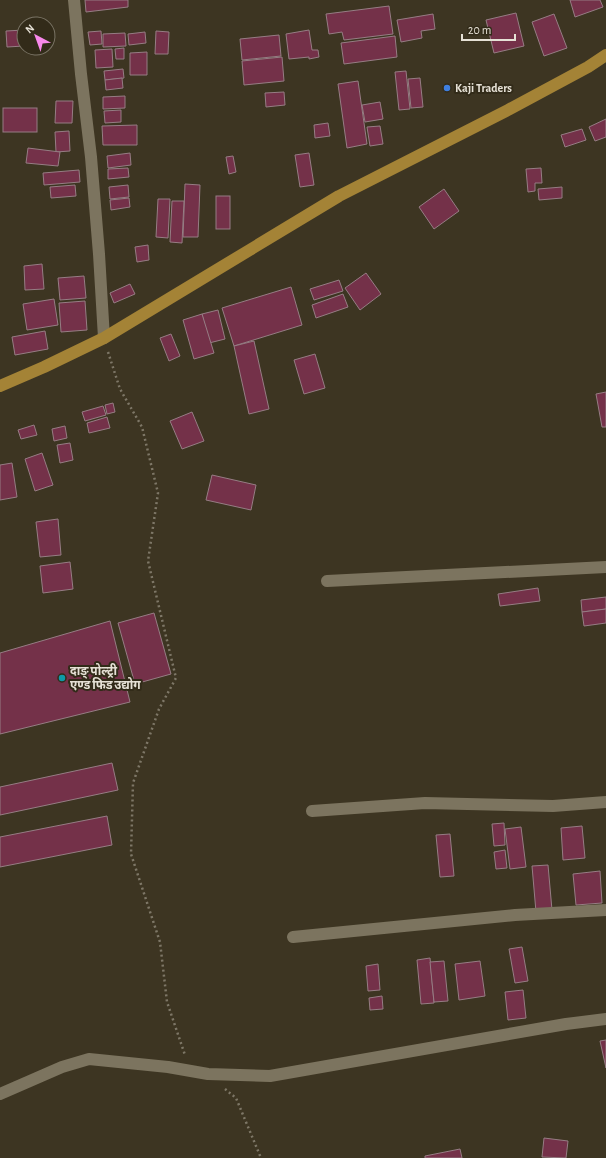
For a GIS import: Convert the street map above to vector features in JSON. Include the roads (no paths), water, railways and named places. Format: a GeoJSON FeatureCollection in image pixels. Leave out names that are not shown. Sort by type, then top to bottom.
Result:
{"type":"FeatureCollection","features":[{"type":"Feature","properties":{"kind":"main road"},"geometry":{"type":"LineString","coordinates":[[0,386],[104,338],[339,196],[508,110],[588,67],[606,55]]}},
{"type":"Feature","properties":{"kind":"street"},"geometry":{"type":"LineString","coordinates":[[74,0],[91,157],[104,338]]}},
{"type":"Feature","properties":{"kind":"street"},"geometry":{"type":"LineString","coordinates":[[327,581],[606,567]]}},
{"type":"Feature","properties":{"kind":"street"},"geometry":{"type":"LineString","coordinates":[[312,811],[425,803],[553,806],[606,802]]}},
{"type":"Feature","properties":{"kind":"street"},"geometry":{"type":"LineString","coordinates":[[293,937],[516,915],[606,910]]}},
{"type":"Feature","properties":{"kind":"street"},"geometry":{"type":"LineString","coordinates":[[0,1094],[62,1067],[89,1059],[168,1067],[208,1074],[270,1076],[558,1025],[606,1019]]}},
{"type":"Feature","properties":{"kind":"place","name":"Kaji Traders"},"geometry":{"type":"Point","coordinates":[447,88]}},
{"type":"Feature","properties":{"kind":"place","name":"दाङ् पोल्ट्री एण्ड फिड उद्योग"},"geometry":{"type":"Point","coordinates":[62,678]}}]}
